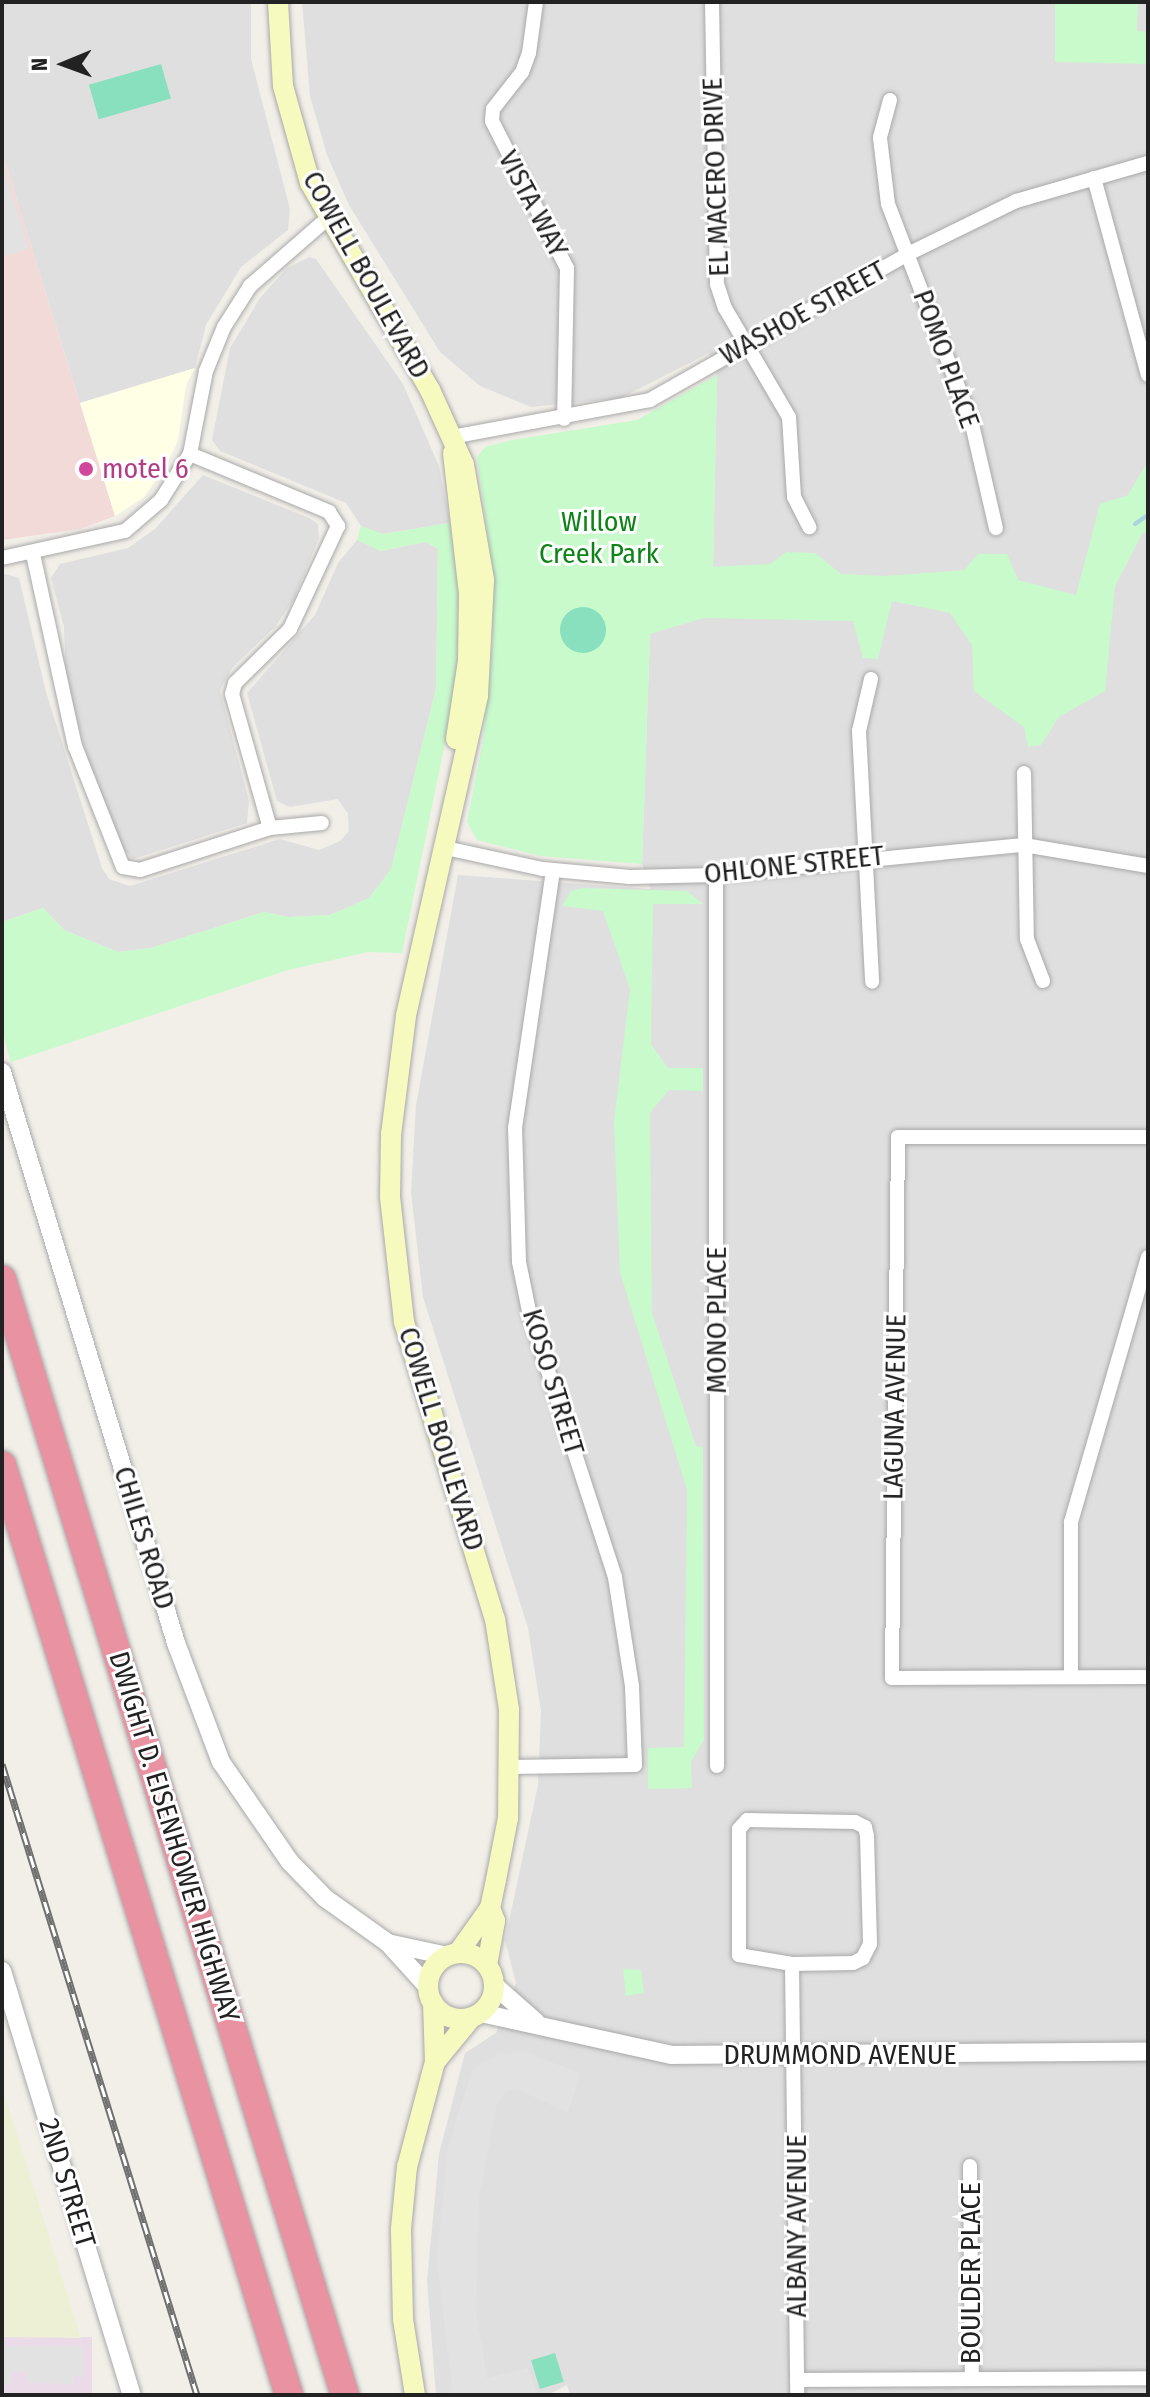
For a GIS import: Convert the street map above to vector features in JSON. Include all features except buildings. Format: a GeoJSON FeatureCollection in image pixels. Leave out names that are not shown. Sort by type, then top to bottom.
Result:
{"type":"FeatureCollection","features":[{"type":"Feature","properties":{"kind":"highway","name":"DWIGHT D. EISENHOWER HIGHWAY"},"geometry":{"type":"LineString","coordinates":[[2,1279],[345,2395]]}},
{"type":"Feature","properties":{"kind":"highway","name":"DWIGHT D. EISENHOWER HIGHWAY"},"geometry":{"type":"LineString","coordinates":[[2,1465],[289,2395]]}},
{"type":"Feature","properties":{"kind":"main road","name":"COWELL BOULEVARD"},"geometry":{"type":"LineString","coordinates":[[278,2],[279,59],[292,127],[310,183],[390,317],[452,443],[452,473],[467,561],[469,638],[446,826],[396,1080],[390,1197],[395,1260],[420,1386],[495,1619],[509,1709],[508,1818],[490,1908],[453,1955]]}},
{"type":"Feature","properties":{"kind":"main road","name":"COWELL BOULEVARD"},"geometry":{"type":"LineString","coordinates":[[487,1965],[495,1921],[490,1908]]}},
{"type":"Feature","properties":{"kind":"main road"},"geometry":{"type":"LineString","coordinates":[[415,2395],[403,2319],[401,2229],[407,2167],[435,2062],[432,1971],[453,1955],[487,1965],[494,1985],[476,2016],[435,2062]]}},
{"type":"Feature","properties":{"kind":"main road"},"geometry":{"type":"LineString","coordinates":[[431,1996],[449,2017],[476,2016]]}},
{"type":"Feature","properties":{"kind":"street","name":"VISTA WAY"},"geometry":{"type":"LineString","coordinates":[[536,2],[529,53],[522,72],[493,109],[492,121],[567,268],[564,419]]}},
{"type":"Feature","properties":{"kind":"street","name":"EL MACERO DRIVE"},"geometry":{"type":"LineString","coordinates":[[712,2],[714,259],[725,308],[789,417],[794,497],[809,527]]}},
{"type":"Feature","properties":{"kind":"street","name":"POMO PLACE"},"geometry":{"type":"LineString","coordinates":[[890,100],[880,138],[882,171],[906,255],[971,420],[996,528]]}},
{"type":"Feature","properties":{"kind":"street","name":"WASHOE STREET"},"geometry":{"type":"LineString","coordinates":[[452,443],[650,400],[906,255],[1016,201],[1148,163]]}},
{"type":"Feature","properties":{"kind":"street"},"geometry":{"type":"LineString","coordinates":[[1094,178],[1148,375]]}},
{"type":"Feature","properties":{"kind":"street"},"geometry":{"type":"LineString","coordinates":[[2,558],[33,554],[125,531],[161,500],[190,454],[206,371],[224,327],[250,286],[329,217]]}},
{"type":"Feature","properties":{"kind":"street"},"geometry":{"type":"LineString","coordinates":[[190,454],[329,512],[338,526],[290,629],[235,683],[232,694],[270,828]]}},
{"type":"Feature","properties":{"kind":"street"},"geometry":{"type":"LineString","coordinates":[[33,554],[75,746],[123,867],[140,870],[270,828],[322,823]]}},
{"type":"Feature","properties":{"kind":"street"},"geometry":{"type":"LineString","coordinates":[[871,679],[859,731],[872,982]]}},
{"type":"Feature","properties":{"kind":"street"},"geometry":{"type":"LineString","coordinates":[[1024,773],[1027,939],[1043,981]]}},
{"type":"Feature","properties":{"kind":"street","name":"OHLONE STREET"},"geometry":{"type":"LineString","coordinates":[[441,847],[553,871],[630,877],[716,875],[1024,845],[1148,866]]}},
{"type":"Feature","properties":{"kind":"street","name":"KOSO STREET"},"geometry":{"type":"LineString","coordinates":[[510,1767],[635,1765],[632,1686],[615,1577],[530,1316],[519,1262],[515,1128],[553,871]]}},
{"type":"Feature","properties":{"kind":"street","name":"MONO PLACE"},"geometry":{"type":"LineString","coordinates":[[716,875],[717,1766]]}},
{"type":"Feature","properties":{"kind":"street","name":"CHILES ROAD"},"geometry":{"type":"LineString","coordinates":[[2,1072],[198,1713],[251,1812],[290,1862],[325,1898],[388,1943]]}},
{"type":"Feature","properties":{"kind":"street","name":"LAGUNA AVENUE"},"geometry":{"type":"LineString","coordinates":[[1071,1676],[892,1678],[898,1137],[1148,1137]]}},
{"type":"Feature","properties":{"kind":"street"},"geometry":{"type":"LineString","coordinates":[[1148,1257],[1071,1522],[1071,1676],[1148,1677]]}},
{"type":"Feature","properties":{"kind":"street"},"geometry":{"type":"LineString","coordinates":[[798,1818],[865,1827],[870,1944],[863,1958],[853,1963],[792,1964],[739,1955],[739,1829],[747,1820],[798,1818]]}},
{"type":"Feature","properties":{"kind":"street"},"geometry":{"type":"LineString","coordinates":[[388,1943],[453,1955]]}},
{"type":"Feature","properties":{"kind":"street"},"geometry":{"type":"LineString","coordinates":[[388,1943],[431,1996]]}},
{"type":"Feature","properties":{"kind":"street","name":"ALBANY AVENUE"},"geometry":{"type":"LineString","coordinates":[[792,1964],[797,2387]]}},
{"type":"Feature","properties":{"kind":"street","name":"2ND STREET"},"geometry":{"type":"LineString","coordinates":[[2,1971],[132,2395]]}},
{"type":"Feature","properties":{"kind":"street","name":"DRUMMOND AVENUE"},"geometry":{"type":"LineString","coordinates":[[494,1985],[536,2022]]}},
{"type":"Feature","properties":{"kind":"street","name":"DRUMMOND AVENUE"},"geometry":{"type":"LineString","coordinates":[[476,2016],[536,2022],[672,2055],[794,2057],[1148,2052]]}},
{"type":"Feature","properties":{"kind":"street","name":"BOULDER PLACE"},"geometry":{"type":"LineString","coordinates":[[970,2166],[972,2379]]}},
{"type":"Feature","properties":{"kind":"street"},"geometry":{"type":"LineString","coordinates":[[797,2387],[972,2379],[1148,2378]]}},
{"type":"Feature","properties":{"kind":"shaded area"},"geometry":{"type":"Polygon","coordinates":[[[2,2],[251,2],[251,59],[290,209],[288,230],[241,267],[206,325],[195,368],[80,403],[2,152],[2,2]]]}},
{"type":"Feature","properties":{"kind":"shaded area"},"geometry":{"type":"Polygon","coordinates":[[[302,2],[1148,2],[1148,2395],[570,2395],[567,2385],[548,2395],[436,2395],[427,2281],[439,2154],[465,2053],[496,2033],[516,1983],[505,1940],[538,1785],[541,1711],[528,1628],[423,1297],[411,1192],[416,1105],[458,875],[651,889],[642,864],[650,633],[713,567],[717,375],[709,353],[621,398],[531,407],[480,386],[440,352],[349,205],[327,155],[310,96],[302,2]]]}},
{"type":"Feature","properties":{"kind":"shaded area"},"geometry":{"type":"Polygon","coordinates":[[[2,152],[115,516],[80,529],[2,540],[2,152]]]}},
{"type":"Feature","properties":{"kind":"shaded area"},"geometry":{"type":"Polygon","coordinates":[[[2,162],[29,249],[2,257],[2,162]]]}},
{"type":"Feature","properties":{"kind":"shaded area"},"geometry":{"type":"Polygon","coordinates":[[[309,257],[316,259],[403,384],[439,466],[450,523],[382,534],[361,526],[346,503],[220,451],[212,440],[230,348],[260,298],[287,268],[309,257]]]}},
{"type":"Feature","properties":{"kind":"shaded area"},"geometry":{"type":"Polygon","coordinates":[[[195,368],[186,385],[178,440],[167,464],[144,497],[115,516],[80,403],[195,368]]]}},
{"type":"Feature","properties":{"kind":"shaded area"},"geometry":{"type":"Polygon","coordinates":[[[203,475],[309,518],[318,524],[319,538],[294,599],[275,627],[232,668],[220,690],[249,801],[247,823],[133,859],[121,847],[93,777],[66,682],[64,627],[51,578],[60,564],[128,548],[155,529],[203,475]]]}},
{"type":"Feature","properties":{"kind":"shaded area"},"geometry":{"type":"Polygon","coordinates":[[[357,540],[381,551],[426,542],[438,549],[436,689],[391,870],[369,898],[330,915],[288,917],[264,912],[151,948],[118,952],[64,930],[43,908],[2,922],[2,573],[19,578],[46,692],[102,868],[109,879],[130,886],[280,839],[319,850],[340,841],[349,831],[348,814],[338,799],[290,807],[277,801],[247,693],[315,615],[338,563],[357,540]]]}},
{"type":"Feature","properties":{"kind":"shaded area"},"geometry":{"type":"Polygon","coordinates":[[[525,2052],[580,2073],[568,2113],[517,2089],[505,2092],[497,2104],[479,2197],[476,2311],[487,2378],[528,2368],[537,2395],[453,2395],[437,2261],[448,2147],[472,2070],[499,2053],[525,2052]]]}},
{"type":"Feature","properties":{"kind":"shaded area"},"geometry":{"type":"Polygon","coordinates":[[[2,2086],[81,2338],[2,2337],[2,2086]]]}},
{"type":"Feature","properties":{"kind":"shaded area"},"geometry":{"type":"Polygon","coordinates":[[[2,2337],[92,2337],[92,2395],[2,2395],[2,2337]]]}},
{"type":"Feature","properties":{"kind":"shaded area"},"geometry":{"type":"Polygon","coordinates":[[[2,2346],[83,2346],[84,2379],[75,2374],[73,2384],[27,2383],[26,2372],[12,2372],[12,2384],[2,2384],[2,2346]]]}},
{"type":"Feature","properties":{"kind":"green space"},"geometry":{"type":"Polygon","coordinates":[[[1055,2],[1138,2],[1137,31],[1148,32],[1148,64],[1055,62],[1055,2]]]}},
{"type":"Feature","properties":{"kind":"green space"},"geometry":{"type":"Polygon","coordinates":[[[161,64],[171,99],[99,119],[89,85],[161,64]]]}},
{"type":"Feature","properties":{"kind":"green space","name":"Willow Creek Park"},"geometry":{"type":"Polygon","coordinates":[[[717,375],[713,567],[770,564],[786,552],[815,553],[841,574],[886,576],[964,570],[978,554],[1007,554],[1018,580],[1076,595],[1100,504],[1128,495],[1148,461],[1148,534],[1143,532],[1115,586],[1105,691],[1059,717],[1041,745],[1028,747],[1024,727],[974,691],[972,645],[950,613],[892,601],[878,659],[863,658],[853,621],[704,618],[650,634],[642,864],[540,856],[477,840],[467,822],[483,741],[493,639],[490,551],[477,457],[485,447],[512,440],[637,420],[717,375]]]}},
{"type":"Feature","properties":{"kind":"green space"},"geometry":{"type":"Polygon","coordinates":[[[450,523],[460,606],[456,689],[402,953],[368,952],[288,970],[11,1062],[2,1030],[2,922],[43,908],[64,930],[118,952],[151,948],[264,912],[288,917],[330,915],[369,898],[391,869],[436,689],[438,549],[426,542],[381,551],[357,540],[361,526],[383,534],[450,523]]]}},
{"type":"Feature","properties":{"kind":"green space"},"geometry":{"type":"Polygon","coordinates":[[[583,607],[599,614],[606,630],[599,646],[583,653],[567,646],[560,630],[567,614],[583,607]]]}},
{"type":"Feature","properties":{"kind":"green space"},"geometry":{"type":"Polygon","coordinates":[[[581,888],[687,891],[703,904],[653,904],[651,1044],[668,1068],[703,1068],[703,1091],[669,1090],[650,1113],[652,1313],[696,1446],[703,1447],[704,1740],[691,1762],[692,1788],[648,1789],[648,1748],[684,1747],[687,1490],[620,1272],[614,1121],[630,989],[603,911],[562,906],[571,891],[581,888]]]}},
{"type":"Feature","properties":{"kind":"green space"},"geometry":{"type":"Polygon","coordinates":[[[623,1969],[641,1970],[644,1993],[626,1996],[623,1969]]]}},
{"type":"Feature","properties":{"kind":"green space"},"geometry":{"type":"Polygon","coordinates":[[[555,2353],[564,2382],[540,2389],[531,2360],[555,2353]]]}},
{"type":"Feature","properties":{"kind":"waterway"},"geometry":{"type":"LineString","coordinates":[[1135,524],[1148,515]]}},
{"type":"Feature","properties":{"kind":"railway"},"geometry":{"type":"LineString","coordinates":[[2,1764],[197,2395]]}},
{"type":"Feature","properties":{"kind":"place","name":"motel 6"},"geometry":{"type":"Point","coordinates":[86,469]}}]}
